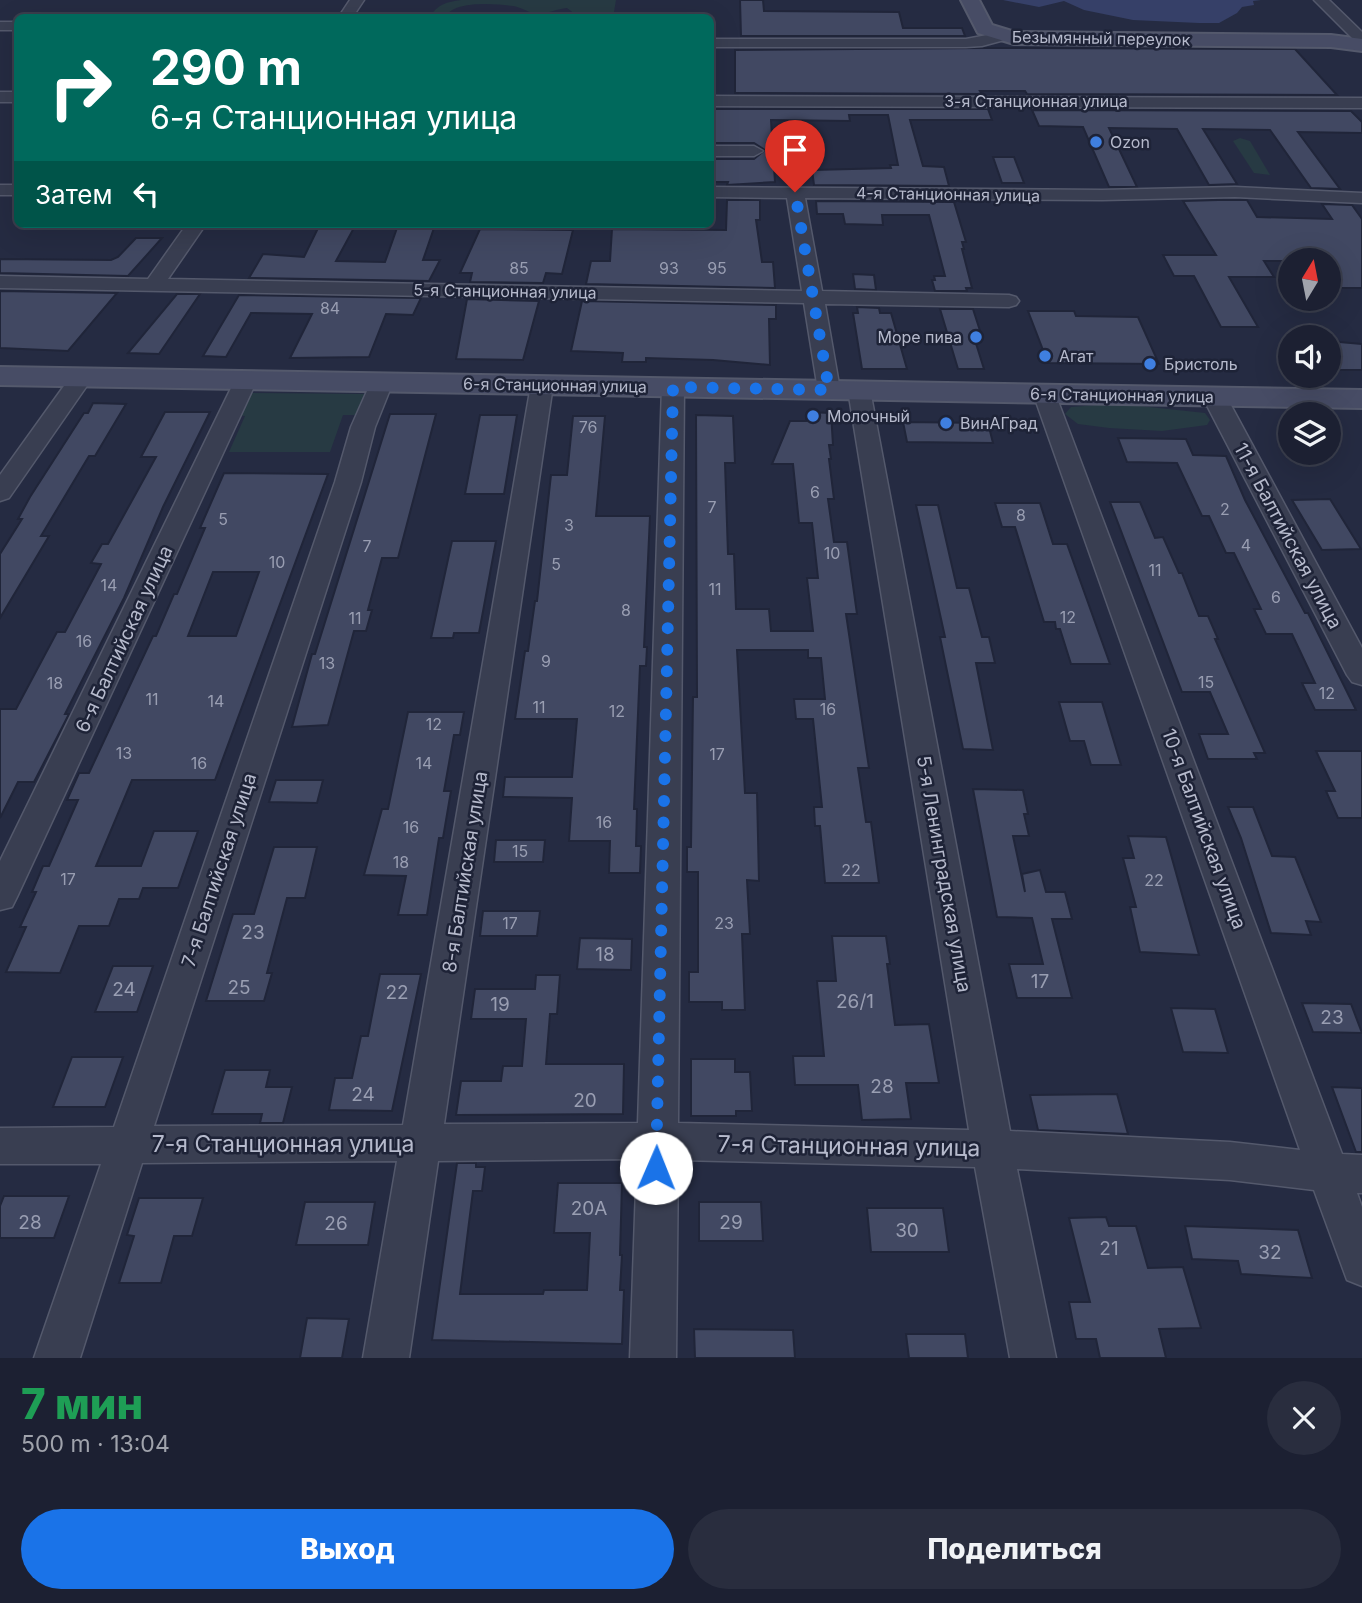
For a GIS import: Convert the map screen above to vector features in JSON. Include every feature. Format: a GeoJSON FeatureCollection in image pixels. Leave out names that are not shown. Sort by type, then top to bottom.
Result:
{"type":"FeatureCollection","features":[{"type":"Feature","properties":{"kind":"main road"},"geometry":{"type":"LineString","coordinates":[[970,0],[982,25],[1003,36]]}},
{"type":"Feature","properties":{"kind":"main road","name":"Безымянный переулок"},"geometry":{"type":"LineString","coordinates":[[1003,36],[1051,40],[1331,41],[1362,45]]}},
{"type":"Feature","properties":{"kind":"main road","name":"6-я Станционная улица"},"geometry":{"type":"LineString","coordinates":[[0,376],[1362,399]]}},
{"type":"Feature","properties":{"kind":"street"},"geometry":{"type":"LineString","coordinates":[[1321,0],[1362,40]]}},
{"type":"Feature","properties":{"kind":"street","name":"Безымянный переулок"},"geometry":{"type":"LineString","coordinates":[[714,43],[966,43],[1003,36]]}},
{"type":"Feature","properties":{"kind":"street","name":"3-я Станционная улица"},"geometry":{"type":"LineString","coordinates":[[714,101],[1362,103]]}},
{"type":"Feature","properties":{"kind":"street"},"geometry":{"type":"LineString","coordinates":[[714,151],[754,151]]}},
{"type":"Feature","properties":{"kind":"street","name":"4-я Станционная улица"},"geometry":{"type":"LineString","coordinates":[[714,192],[1102,195],[1235,192],[1362,198]]}},
{"type":"Feature","properties":{"kind":"street","name":"5-я Ленинградская улица"},"geometry":{"type":"LineString","coordinates":[[795,192],[811,297],[844,390],[1033,1358]]}},
{"type":"Feature","properties":{"kind":"street"},"geometry":{"type":"LineString","coordinates":[[154,284],[193,228]]}},
{"type":"Feature","properties":{"kind":"street","name":"5-я Станционная улица"},"geometry":{"type":"LineString","coordinates":[[0,282],[1009,301]]}},
{"type":"Feature","properties":{"kind":"street"},"geometry":{"type":"LineString","coordinates":[[0,493],[82,377]]}},
{"type":"Feature","properties":{"kind":"street","name":"6-я Балтийская улица"},"geometry":{"type":"LineString","coordinates":[[0,897],[246,380]]}},
{"type":"Feature","properties":{"kind":"street","name":"7-я Балтийская улица"},"geometry":{"type":"LineString","coordinates":[[57,1358],[348,482],[363,427],[382,382]]}},
{"type":"Feature","properties":{"kind":"street","name":"8-я Балтийская улица"},"geometry":{"type":"LineString","coordinates":[[386,1358],[542,385]]}},
{"type":"Feature","properties":{"kind":"street"},"geometry":{"type":"LineString","coordinates":[[653,1358],[673,387]]}},
{"type":"Feature","properties":{"kind":"street","name":"10-я Балтийская улица"},"geometry":{"type":"LineString","coordinates":[[1044,394],[1346,1174],[1362,1265]]}},
{"type":"Feature","properties":{"kind":"street","name":"11-я Балтийская улица"},"geometry":{"type":"LineString","coordinates":[[1214,396],[1362,675]]}},
{"type":"Feature","properties":{"kind":"street","name":"7-я Станционная улица"},"geometry":{"type":"LineString","coordinates":[[0,1146],[657,1141],[993,1149],[1230,1161],[1346,1174]]}},
{"type":"Feature","properties":{"kind":"shaded area"},"geometry":{"type":"Polygon","coordinates":[[[616,0],[615,14],[575,14],[567,8],[534,13],[513,6],[487,4],[457,8],[448,14],[432,14],[443,4],[616,0]]]}},
{"type":"Feature","properties":{"kind":"shaded area"},"geometry":{"type":"Polygon","coordinates":[[[1240,138],[1250,141],[1270,175],[1254,173],[1233,141],[1240,138]]]}},
{"type":"Feature","properties":{"kind":"shaded area"},"geometry":{"type":"Polygon","coordinates":[[[245,393],[367,394],[360,415],[343,415],[330,452],[229,452],[245,416],[235,415],[245,393]]]}},
{"type":"Feature","properties":{"kind":"shaded area"},"geometry":{"type":"Polygon","coordinates":[[[1140,406],[1205,413],[1210,420],[1207,425],[1162,431],[1078,424],[1065,414],[1071,407],[1140,406]]]}},
{"type":"Feature","properties":{"kind":"water"},"geometry":{"type":"Polygon","coordinates":[[[1003,0],[1261,0],[1253,1],[1254,5],[1242,7],[1219,23],[1199,23],[1133,20],[1084,10],[1064,1],[1039,7],[1003,0]]]}},
{"type":"Feature","properties":{"kind":"building"},"geometry":{"type":"Polygon","coordinates":[[[740,0],[763,0],[764,11],[899,12],[903,28],[962,28],[965,36],[741,36],[740,0]]]}},
{"type":"Feature","properties":{"kind":"building"},"geometry":{"type":"Polygon","coordinates":[[[1295,49],[1337,95],[1027,94],[1025,91],[980,91],[982,94],[735,93],[735,50],[1295,49]]]}},
{"type":"Feature","properties":{"kind":"building"},"geometry":{"type":"Polygon","coordinates":[[[714,109],[988,109],[992,120],[910,120],[923,166],[944,167],[949,186],[814,185],[812,170],[891,168],[890,165],[898,165],[888,115],[849,115],[850,121],[771,120],[775,182],[727,185],[728,182],[714,182],[714,159],[754,159],[765,150],[754,143],[714,143],[714,109]]]}},
{"type":"Feature","properties":{"kind":"building"},"geometry":{"type":"Polygon","coordinates":[[[1032,110],[1351,111],[1362,122],[1362,133],[1298,132],[1340,189],[1311,188],[1270,130],[1203,129],[1237,184],[1209,185],[1177,129],[1109,128],[1137,187],[1109,187],[1083,127],[1039,126],[1032,110]]]}},
{"type":"Feature","properties":{"kind":"building"},"geometry":{"type":"Polygon","coordinates":[[[993,157],[1014,157],[1024,183],[1002,183],[993,157]]]}},
{"type":"Feature","properties":{"kind":"building"},"geometry":{"type":"Polygon","coordinates":[[[727,200],[760,200],[760,220],[756,220],[762,262],[773,262],[775,288],[586,284],[591,261],[610,261],[612,229],[726,230],[727,200]]]}},
{"type":"Feature","properties":{"kind":"building"},"geometry":{"type":"Polygon","coordinates":[[[1247,200],[1257,217],[1332,219],[1322,204],[1352,205],[1362,219],[1362,288],[1341,288],[1341,248],[1278,248],[1278,261],[1264,261],[1274,277],[1229,277],[1258,327],[1221,327],[1194,276],[1174,276],[1163,255],[1216,255],[1183,201],[1247,200]]]}},
{"type":"Feature","properties":{"kind":"building"},"geometry":{"type":"Polygon","coordinates":[[[816,201],[954,202],[966,242],[962,242],[962,249],[972,288],[966,288],[967,291],[935,291],[932,280],[935,280],[934,276],[945,276],[929,215],[882,215],[883,225],[845,224],[843,214],[817,214],[816,201]]]}},
{"type":"Feature","properties":{"kind":"building"},"geometry":{"type":"Polygon","coordinates":[[[318,228],[354,228],[336,261],[385,262],[397,228],[434,228],[423,260],[440,260],[429,281],[249,278],[263,254],[304,257],[318,228]]]}},
{"type":"Feature","properties":{"kind":"building"},"geometry":{"type":"Polygon","coordinates":[[[480,229],[573,230],[562,274],[546,273],[543,283],[470,282],[472,273],[460,273],[480,229]]]}},
{"type":"Feature","properties":{"kind":"building"},"geometry":{"type":"Polygon","coordinates":[[[136,238],[162,238],[128,276],[0,273],[0,259],[111,260],[118,257],[136,238]]]}},
{"type":"Feature","properties":{"kind":"building"},"geometry":{"type":"Polygon","coordinates":[[[853,274],[874,275],[876,290],[855,289],[853,274]]]}},
{"type":"Feature","properties":{"kind":"building"},"geometry":{"type":"Polygon","coordinates":[[[0,291],[117,293],[68,351],[0,348],[0,291]]]}},
{"type":"Feature","properties":{"kind":"building"},"geometry":{"type":"Polygon","coordinates":[[[177,294],[200,294],[159,354],[128,353],[177,294]]]}},
{"type":"Feature","properties":{"kind":"building"},"geometry":{"type":"Polygon","coordinates":[[[239,295],[421,298],[413,315],[386,314],[369,357],[290,358],[312,314],[251,313],[226,357],[203,356],[239,295]]]}},
{"type":"Feature","properties":{"kind":"building"},"geometry":{"type":"Polygon","coordinates":[[[467,299],[539,301],[523,360],[456,359],[467,299]]]}},
{"type":"Feature","properties":{"kind":"building"},"geometry":{"type":"Polygon","coordinates":[[[582,301],[776,305],[776,319],[769,319],[770,365],[646,358],[646,362],[622,362],[623,353],[571,351],[582,301]]]}},
{"type":"Feature","properties":{"kind":"building"},"geometry":{"type":"Polygon","coordinates":[[[857,307],[879,308],[880,313],[891,313],[907,369],[862,369],[853,313],[858,313],[857,307]]]}},
{"type":"Feature","properties":{"kind":"building"},"geometry":{"type":"Polygon","coordinates":[[[940,309],[973,309],[982,337],[974,337],[984,369],[958,369],[940,309]]]}},
{"type":"Feature","properties":{"kind":"building"},"geometry":{"type":"Polygon","coordinates":[[[1028,311],[1074,311],[1076,316],[1138,317],[1159,364],[1048,363],[1028,311]]]}},
{"type":"Feature","properties":{"kind":"building"},"geometry":{"type":"Polygon","coordinates":[[[1341,342],[1362,344],[1362,370],[1341,370],[1341,342]]]}},
{"type":"Feature","properties":{"kind":"building"},"geometry":{"type":"Polygon","coordinates":[[[93,403],[126,404],[95,456],[89,456],[41,536],[49,536],[0,618],[0,554],[22,519],[18,519],[30,497],[93,403]]]}},
{"type":"Feature","properties":{"kind":"building"},"geometry":{"type":"Polygon","coordinates":[[[165,412],[210,412],[163,507],[124,598],[65,714],[69,714],[34,782],[18,782],[0,818],[0,709],[16,709],[57,632],[65,632],[101,564],[91,563],[102,544],[108,544],[156,457],[141,457],[165,412]]]}},
{"type":"Feature","properties":{"kind":"building"},"geometry":{"type":"Polygon","coordinates":[[[807,412],[831,413],[833,445],[829,445],[829,459],[834,499],[828,499],[834,542],[847,542],[857,614],[846,614],[869,768],[858,768],[866,822],[871,822],[879,883],[825,883],[820,826],[815,826],[814,807],[822,807],[813,719],[796,719],[794,699],[825,699],[821,658],[808,658],[808,650],[737,650],[745,793],[757,793],[759,881],[747,880],[750,934],[742,934],[745,1010],[722,1010],[722,1002],[689,1002],[689,972],[698,972],[698,872],[687,872],[687,847],[691,847],[693,697],[697,697],[696,415],[733,416],[735,463],[725,463],[728,554],[734,554],[736,609],[769,609],[771,631],[813,631],[807,578],[818,578],[812,523],[799,523],[793,464],[772,464],[790,421],[806,421],[807,412]]]}},
{"type":"Feature","properties":{"kind":"building"},"geometry":{"type":"Polygon","coordinates":[[[390,414],[436,414],[398,558],[382,558],[368,610],[372,610],[366,631],[354,631],[328,725],[292,727],[312,654],[315,654],[390,414]]]}},
{"type":"Feature","properties":{"kind":"building"},"geometry":{"type":"Polygon","coordinates":[[[480,415],[517,415],[504,494],[465,494],[480,415]]]}},
{"type":"Feature","properties":{"kind":"building"},"geometry":{"type":"Polygon","coordinates":[[[573,416],[605,416],[596,516],[650,516],[644,647],[647,647],[646,666],[640,666],[634,809],[637,809],[636,846],[641,846],[640,873],[609,873],[610,841],[569,841],[572,798],[503,797],[505,777],[572,777],[577,719],[515,719],[525,651],[528,651],[537,601],[551,475],[567,475],[573,416]]]}},
{"type":"Feature","properties":{"kind":"building"},"geometry":{"type":"Polygon","coordinates":[[[903,422],[988,423],[993,443],[907,442],[903,422]]]}},
{"type":"Feature","properties":{"kind":"building"},"geometry":{"type":"Polygon","coordinates":[[[1118,438],[1186,439],[1193,455],[1226,456],[1245,500],[1305,613],[1308,613],[1356,710],[1315,710],[1302,683],[1315,683],[1292,634],[1266,634],[1254,609],[1261,609],[1234,553],[1226,553],[1209,516],[1202,516],[1177,463],[1127,462],[1118,438]]]}},
{"type":"Feature","properties":{"kind":"building"},"geometry":{"type":"Polygon","coordinates":[[[224,473],[328,474],[215,780],[132,780],[96,866],[141,866],[154,831],[198,831],[178,888],[143,888],[139,899],[119,899],[109,926],[79,926],[60,973],[6,972],[26,927],[20,927],[36,892],[32,892],[43,866],[49,866],[78,800],[67,800],[79,773],[89,773],[153,636],[156,636],[174,594],[177,594],[205,528],[200,528],[224,473]],[[213,572],[188,636],[236,636],[259,572],[213,572]]]}},
{"type":"Feature","properties":{"kind":"building"},"geometry":{"type":"Polygon","coordinates":[[[1330,499],[1361,549],[1322,550],[1292,500],[1330,499]]]}},
{"type":"Feature","properties":{"kind":"building"},"geometry":{"type":"Polygon","coordinates":[[[1110,502],[1140,502],[1155,538],[1163,537],[1179,573],[1182,573],[1199,616],[1208,616],[1218,639],[1215,639],[1265,753],[1254,753],[1257,759],[1208,759],[1199,734],[1228,734],[1210,692],[1182,692],[1110,502]]]}},
{"type":"Feature","properties":{"kind":"building"},"geometry":{"type":"Polygon","coordinates":[[[995,503],[1040,503],[1053,544],[1067,544],[1110,664],[1071,664],[1060,629],[1056,629],[1055,622],[1044,622],[1015,527],[1002,527],[995,503]]]}},
{"type":"Feature","properties":{"kind":"building"},"geometry":{"type":"Polygon","coordinates":[[[916,505],[938,505],[957,588],[969,588],[982,637],[989,637],[995,663],[976,663],[993,750],[963,749],[940,637],[945,637],[916,505]]]}},
{"type":"Feature","properties":{"kind":"building"},"geometry":{"type":"Polygon","coordinates":[[[452,541],[496,541],[479,633],[454,633],[453,638],[431,638],[452,541]]]}},
{"type":"Feature","properties":{"kind":"building"},"geometry":{"type":"Polygon","coordinates":[[[1059,702],[1102,702],[1121,765],[1091,765],[1084,741],[1070,741],[1059,702]]]}},
{"type":"Feature","properties":{"kind":"building"},"geometry":{"type":"Polygon","coordinates":[[[408,712],[464,712],[460,735],[454,735],[444,791],[451,791],[443,838],[439,838],[427,915],[398,915],[406,876],[364,875],[382,809],[388,809],[408,712]]]}},
{"type":"Feature","properties":{"kind":"building"},"geometry":{"type":"Polygon","coordinates":[[[1316,751],[1362,751],[1362,818],[1338,818],[1326,791],[1335,791],[1316,751]]]}},
{"type":"Feature","properties":{"kind":"building"},"geometry":{"type":"Polygon","coordinates":[[[276,780],[323,780],[317,803],[269,802],[276,780]]]}},
{"type":"Feature","properties":{"kind":"building"},"geometry":{"type":"Polygon","coordinates":[[[973,789],[1023,790],[1028,814],[1024,814],[1029,836],[1013,836],[1025,892],[1022,874],[1040,870],[1046,892],[1065,892],[1072,919],[1052,919],[1072,998],[1017,998],[1009,964],[1043,964],[1032,918],[997,917],[973,789]]]}},
{"type":"Feature","properties":{"kind":"building"},"geometry":{"type":"Polygon","coordinates":[[[1228,807],[1253,807],[1272,856],[1295,857],[1321,922],[1306,921],[1311,935],[1271,933],[1241,838],[1228,807]]]}},
{"type":"Feature","properties":{"kind":"building"},"geometry":{"type":"Polygon","coordinates":[[[1128,836],[1166,837],[1199,955],[1140,952],[1130,907],[1136,907],[1123,858],[1134,858],[1128,836]]]}},
{"type":"Feature","properties":{"kind":"building"},"geometry":{"type":"Polygon","coordinates":[[[496,840],[545,840],[543,862],[494,862],[496,840]]]}},
{"type":"Feature","properties":{"kind":"building"},"geometry":{"type":"Polygon","coordinates":[[[274,847],[317,847],[305,898],[287,898],[267,973],[272,973],[264,1001],[206,1001],[233,914],[254,914],[274,847]]]}},
{"type":"Feature","properties":{"kind":"building"},"geometry":{"type":"Polygon","coordinates":[[[483,911],[540,911],[537,936],[480,936],[483,911]]]}},
{"type":"Feature","properties":{"kind":"building"},"geometry":{"type":"Polygon","coordinates":[[[832,936],[886,936],[895,1025],[929,1024],[939,1083],[906,1083],[911,1119],[862,1120],[858,1085],[795,1085],[793,1056],[824,1056],[817,981],[836,981],[832,936]]]}},
{"type":"Feature","properties":{"kind":"building"},"geometry":{"type":"Polygon","coordinates":[[[580,938],[632,939],[631,970],[577,969],[580,938]]]}},
{"type":"Feature","properties":{"kind":"building"},"geometry":{"type":"Polygon","coordinates":[[[113,966],[153,966],[137,1012],[95,1012],[113,966]]]}},
{"type":"Feature","properties":{"kind":"building"},"geometry":{"type":"Polygon","coordinates":[[[380,974],[421,974],[392,1111],[329,1110],[335,1078],[352,1078],[361,1036],[368,1036],[380,974]]]}},
{"type":"Feature","properties":{"kind":"building"},"geometry":{"type":"Polygon","coordinates":[[[536,975],[560,975],[557,1014],[550,1014],[546,1064],[624,1064],[623,1114],[456,1115],[461,1081],[501,1081],[503,1066],[522,1066],[526,1019],[471,1019],[475,989],[535,989],[536,975]]]}},
{"type":"Feature","properties":{"kind":"building"},"geometry":{"type":"Polygon","coordinates":[[[1302,1003],[1351,1004],[1362,1033],[1313,1032],[1302,1003]]]}},
{"type":"Feature","properties":{"kind":"building"},"geometry":{"type":"Polygon","coordinates":[[[1171,1008],[1215,1009],[1228,1053],[1183,1052],[1171,1008]]]}},
{"type":"Feature","properties":{"kind":"building"},"geometry":{"type":"Polygon","coordinates":[[[72,1057],[123,1057],[105,1107],[53,1107],[72,1057]]]}},
{"type":"Feature","properties":{"kind":"building"},"geometry":{"type":"Polygon","coordinates":[[[691,1059],[735,1059],[735,1072],[750,1072],[752,1111],[736,1111],[736,1116],[691,1116],[691,1059]]]}},
{"type":"Feature","properties":{"kind":"building"},"geometry":{"type":"Polygon","coordinates":[[[225,1070],[270,1070],[266,1087],[292,1087],[283,1123],[260,1123],[262,1114],[212,1114],[225,1070]]]}},
{"type":"Feature","properties":{"kind":"building"},"geometry":{"type":"Polygon","coordinates":[[[1332,1087],[1362,1088],[1362,1152],[1356,1152],[1332,1087]]]}},
{"type":"Feature","properties":{"kind":"building"},"geometry":{"type":"Polygon","coordinates":[[[1117,1094],[1128,1134],[1038,1130],[1030,1095],[1117,1094]]]}},
{"type":"Feature","properties":{"kind":"building"},"geometry":{"type":"Polygon","coordinates":[[[457,1163],[476,1163],[476,1167],[485,1167],[482,1191],[473,1191],[460,1294],[543,1294],[544,1290],[587,1290],[590,1233],[554,1233],[558,1183],[622,1183],[622,1344],[432,1340],[457,1163]]]}},
{"type":"Feature","properties":{"kind":"building"},"geometry":{"type":"Polygon","coordinates":[[[4,1196],[69,1196],[54,1238],[0,1238],[0,1206],[4,1196]]]}},
{"type":"Feature","properties":{"kind":"building"},"geometry":{"type":"Polygon","coordinates":[[[139,1198],[203,1198],[192,1236],[174,1236],[161,1283],[119,1283],[134,1236],[127,1235],[139,1198]]]}},
{"type":"Feature","properties":{"kind":"building"},"geometry":{"type":"Polygon","coordinates":[[[305,1202],[375,1202],[368,1245],[296,1245],[305,1202]]]}},
{"type":"Feature","properties":{"kind":"building"},"geometry":{"type":"Polygon","coordinates":[[[699,1202],[761,1202],[763,1241],[699,1241],[699,1202]]]}},
{"type":"Feature","properties":{"kind":"building"},"geometry":{"type":"Polygon","coordinates":[[[867,1208],[943,1208],[949,1252],[871,1252],[867,1208]]]}},
{"type":"Feature","properties":{"kind":"building"},"geometry":{"type":"Polygon","coordinates":[[[1106,1217],[1109,1226],[1136,1226],[1148,1268],[1183,1267],[1201,1328],[1159,1329],[1166,1358],[1100,1358],[1096,1339],[1076,1339],[1069,1302],[1090,1302],[1069,1218],[1106,1217]]]}},
{"type":"Feature","properties":{"kind":"building"},"geometry":{"type":"Polygon","coordinates":[[[1185,1226],[1298,1230],[1312,1278],[1241,1274],[1238,1261],[1192,1259],[1185,1226]]]}},
{"type":"Feature","properties":{"kind":"building"},"geometry":{"type":"Polygon","coordinates":[[[307,1318],[349,1319],[342,1358],[300,1358],[307,1318]]]}},
{"type":"Feature","properties":{"kind":"building"},"geometry":{"type":"Polygon","coordinates":[[[694,1329],[793,1330],[795,1358],[695,1358],[694,1329]]]}},
{"type":"Feature","properties":{"kind":"building"},"geometry":{"type":"Polygon","coordinates":[[[906,1334],[965,1334],[968,1358],[909,1358],[906,1334]]]}},
{"type":"Feature","properties":{"kind":"place","name":"Ozon"},"geometry":{"type":"Point","coordinates":[1096,142]}},
{"type":"Feature","properties":{"kind":"place","name":"Море пива"},"geometry":{"type":"Point","coordinates":[976,337]}},
{"type":"Feature","properties":{"kind":"place","name":"Агат"},"geometry":{"type":"Point","coordinates":[1045,356]}},
{"type":"Feature","properties":{"kind":"place","name":"Бристоль"},"geometry":{"type":"Point","coordinates":[1150,364]}},
{"type":"Feature","properties":{"kind":"place","name":"Молочный"},"geometry":{"type":"Point","coordinates":[813,416]}},
{"type":"Feature","properties":{"kind":"place","name":"ВинАГрад"},"geometry":{"type":"Point","coordinates":[946,423]}},
{"type":"Feature","properties":{"kind":"route"},"geometry":{"type":"LineString","coordinates":[[656,1168],[673,387],[829,390],[795,192]]}}]}
